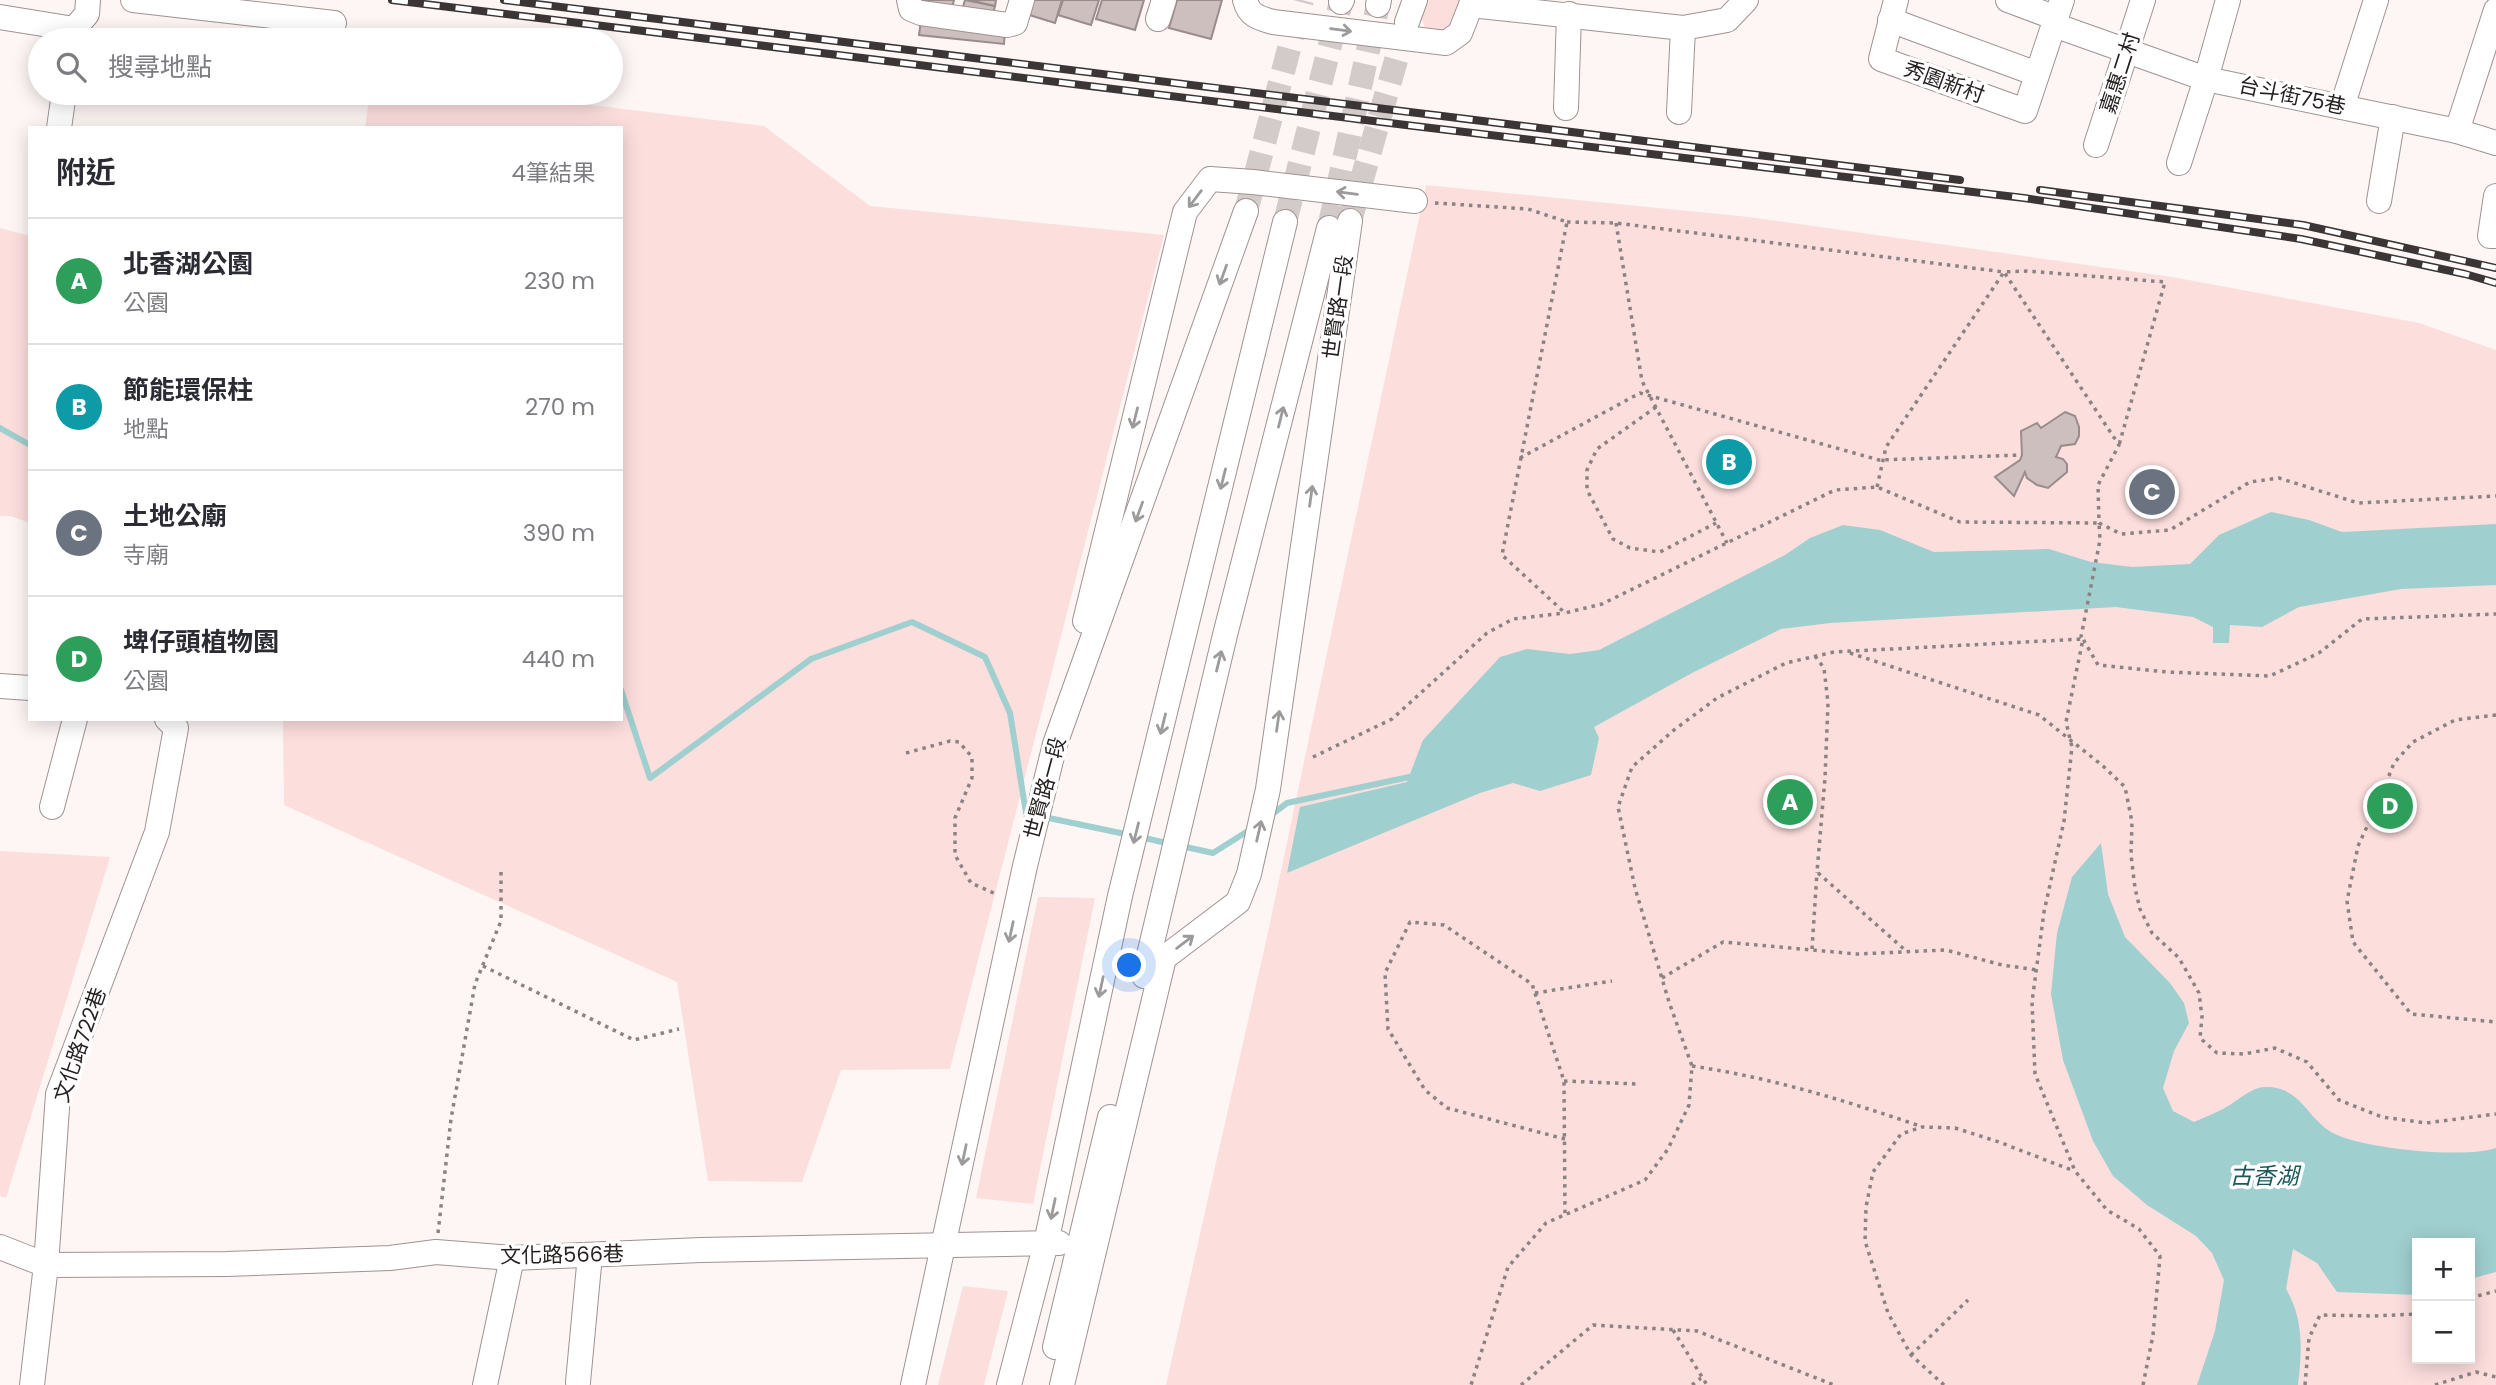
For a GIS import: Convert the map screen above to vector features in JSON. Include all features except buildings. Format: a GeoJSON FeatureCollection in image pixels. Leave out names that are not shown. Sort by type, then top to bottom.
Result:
{"type":"FeatureCollection","features":[{"type":"Feature","properties":{"kind":"street"},"geometry":{"type":"LineString","coordinates":[[133,0],[334,23]]}},
{"type":"Feature","properties":{"kind":"street"},"geometry":{"type":"LineString","coordinates":[[909,0],[911,9],[921,13],[1007,26],[1015,23],[1021,0]]}},
{"type":"Feature","properties":{"kind":"street"},"geometry":{"type":"LineString","coordinates":[[1245,0],[1247,8],[1254,16],[1273,22],[1446,43],[1460,33],[1472,3],[1569,14],[1596,9],[1683,29],[1727,20],[1746,0]]}},
{"type":"Feature","properties":{"kind":"street","name":"台斗街75巷"},"geometry":{"type":"LineString","coordinates":[[2008,0],[2057,14],[2127,50],[2206,79],[2457,131],[2496,143]]}},
{"type":"Feature","properties":{"kind":"street","name":"嘉惠二村"},"geometry":{"type":"LineString","coordinates":[[2096,145],[2143,0]]}},
{"type":"Feature","properties":{"kind":"street"},"geometry":{"type":"LineString","coordinates":[[2179,163],[2228,0]]}},
{"type":"Feature","properties":{"kind":"street"},"geometry":{"type":"LineString","coordinates":[[2342,107],[2375,0]]}},
{"type":"Feature","properties":{"kind":"street"},"geometry":{"type":"LineString","coordinates":[[1893,10],[2037,74],[2057,14]]}},
{"type":"Feature","properties":{"kind":"street","name":"秀園新村"},"geometry":{"type":"LineString","coordinates":[[1893,10],[1881,60],[2025,111],[2037,74]]}},
{"type":"Feature","properties":{"kind":"street"},"geometry":{"type":"LineString","coordinates":[[2457,131],[2496,10]]}},
{"type":"Feature","properties":{"kind":"street"},"geometry":{"type":"LineString","coordinates":[[1566,108],[1569,14]]}},
{"type":"Feature","properties":{"kind":"street"},"geometry":{"type":"LineString","coordinates":[[0,18],[80,21]]}},
{"type":"Feature","properties":{"kind":"street"},"geometry":{"type":"LineString","coordinates":[[1679,112],[1683,29]]}},
{"type":"Feature","properties":{"kind":"street"},"geometry":{"type":"LineString","coordinates":[[59,126],[63,105]]}},
{"type":"Feature","properties":{"kind":"street"},"geometry":{"type":"LineString","coordinates":[[2379,201],[2393,117]]}},
{"type":"Feature","properties":{"kind":"street"},"geometry":{"type":"LineString","coordinates":[[1052,755],[1185,212],[1210,179],[1415,201]]}},
{"type":"Feature","properties":{"kind":"street"},"geometry":{"type":"LineString","coordinates":[[2496,196],[2490,236],[2496,236]]}},
{"type":"Feature","properties":{"kind":"street","name":"世賢路一段"},"geometry":{"type":"LineString","coordinates":[[913,1385],[1025,866],[1052,755],[1246,211]]}},
{"type":"Feature","properties":{"kind":"street"},"geometry":{"type":"LineString","coordinates":[[1010,1385],[1046,1243],[1121,896],[1285,222]]}},
{"type":"Feature","properties":{"kind":"street","name":"世賢路一段"},"geometry":{"type":"LineString","coordinates":[[1046,1385],[1191,775],[1339,225],[1268,789],[1249,874],[1238,902],[1164,958],[1062,1385]]}},
{"type":"Feature","properties":{"kind":"street"},"geometry":{"type":"LineString","coordinates":[[0,686],[28,688]]}},
{"type":"Feature","properties":{"kind":"street"},"geometry":{"type":"LineString","coordinates":[[52,807],[74,721]]}},
{"type":"Feature","properties":{"kind":"street","name":"文化路722巷"},"geometry":{"type":"LineString","coordinates":[[32,1385],[46,1265],[58,1094],[158,832],[176,728],[169,721]]}},
{"type":"Feature","properties":{"kind":"street","name":"文化路566巷"},"geometry":{"type":"LineString","coordinates":[[46,1265],[253,1263],[390,1258],[436,1252],[512,1258],[715,1250],[1079,1243]]}},
{"type":"Feature","properties":{"kind":"street"},"geometry":{"type":"LineString","coordinates":[[0,1247],[46,1265]]}},
{"type":"Feature","properties":{"kind":"street"},"geometry":{"type":"LineString","coordinates":[[578,1382],[590,1255]]}},
{"type":"Feature","properties":{"kind":"street"},"geometry":{"type":"LineString","coordinates":[[485,1385],[512,1258]]}},
{"type":"Feature","properties":{"kind":"path"},"geometry":{"type":"LineString","coordinates":[[1415,201],[1528,209],[1567,222],[1616,223],[2004,272],[2027,271],[2165,282],[2119,445],[2098,485],[2100,540],[2081,637],[2098,664],[2166,672],[2270,676],[2319,653],[2362,619],[2496,614]]}},
{"type":"Feature","properties":{"kind":"path"},"geometry":{"type":"LineString","coordinates":[[1565,613],[1502,555],[1567,222]]}},
{"type":"Feature","properties":{"kind":"path"},"geometry":{"type":"LineString","coordinates":[[1616,223],[1642,381],[1727,543]]}},
{"type":"Feature","properties":{"kind":"path"},"geometry":{"type":"LineString","coordinates":[[2004,272],[2119,445]]}},
{"type":"Feature","properties":{"kind":"path"},"geometry":{"type":"LineString","coordinates":[[1877,487],[1886,447],[2004,272]]}},
{"type":"Feature","properties":{"kind":"path"},"geometry":{"type":"LineString","coordinates":[[1520,458],[1640,393],[1879,460],[2022,454]]}},
{"type":"Feature","properties":{"kind":"path"},"geometry":{"type":"LineString","coordinates":[[1656,407],[1597,449],[1587,470],[1587,490],[1613,539],[1630,548],[1660,552],[1716,523]]}},
{"type":"Feature","properties":{"kind":"path"},"geometry":{"type":"LineString","coordinates":[[1313,757],[1392,719],[1486,633],[1513,619],[1565,613],[1602,604],[1836,490],[1877,487],[1960,522],[2099,523],[2122,534],[2170,530],[2250,482],[2279,478],[2358,503],[2496,496]]}},
{"type":"Feature","properties":{"kind":"path"},"geometry":{"type":"LineString","coordinates":[[1471,1385],[1508,1267],[1546,1223],[1645,1180],[1668,1149],[1689,1105],[1692,1066],[1635,888],[1618,807],[1632,767],[1674,730],[1717,698],[1786,663],[1845,651],[2083,639]]}},
{"type":"Feature","properties":{"kind":"path"},"geometry":{"type":"LineString","coordinates":[[2083,639],[2066,722],[2072,743],[2064,821],[2044,912],[2032,1002],[2035,1074],[2074,1171],[2107,1210],[2139,1229],[2160,1256],[2153,1335],[2143,1385]]}},
{"type":"Feature","properties":{"kind":"path"},"geometry":{"type":"LineString","coordinates":[[1845,651],[2039,715],[2125,787],[2132,822],[2131,855],[2140,909],[2152,933],[2179,958],[2199,993],[2202,1017],[2200,1038],[2217,1053],[2244,1054],[2275,1048],[2307,1062],[2339,1100],[2382,1117],[2426,1122],[2496,1114]]}},
{"type":"Feature","properties":{"kind":"path"},"geometry":{"type":"LineString","coordinates":[[1812,949],[1828,703],[1824,668],[1815,656]]}},
{"type":"Feature","properties":{"kind":"path"},"geometry":{"type":"LineString","coordinates":[[2496,715],[2455,720],[2413,742],[2394,763],[2358,846],[2347,901],[2353,942],[2411,1014],[2496,1022]]}},
{"type":"Feature","properties":{"kind":"path"},"geometry":{"type":"LineString","coordinates":[[906,752],[950,741],[959,742],[972,757],[972,778],[955,818],[955,855],[971,883],[1017,904]]}},
{"type":"Feature","properties":{"kind":"path"},"geometry":{"type":"LineString","coordinates":[[436,1252],[451,1119],[475,984],[501,921],[501,869]]}},
{"type":"Feature","properties":{"kind":"path"},"geometry":{"type":"LineString","coordinates":[[1817,872],[1905,950]]}},
{"type":"Feature","properties":{"kind":"path"},"geometry":{"type":"LineString","coordinates":[[1565,1139],[1447,1108],[1425,1090],[1388,1029],[1385,973],[1410,922],[1444,925],[1532,984],[1564,1081],[1565,1139],[1565,1215]]}},
{"type":"Feature","properties":{"kind":"path"},"geometry":{"type":"LineString","coordinates":[[1662,978],[1723,942],[1857,954],[1946,950],[2002,965],[2037,970]]}},
{"type":"Feature","properties":{"kind":"path"},"geometry":{"type":"LineString","coordinates":[[483,966],[634,1040],[679,1029]]}},
{"type":"Feature","properties":{"kind":"path"},"geometry":{"type":"LineString","coordinates":[[1535,993],[1612,981]]}},
{"type":"Feature","properties":{"kind":"path"},"geometry":{"type":"LineString","coordinates":[[1692,1066],[1744,1074],[1810,1090],[1922,1127],[1955,1128],[2074,1171]]}},
{"type":"Feature","properties":{"kind":"path"},"geometry":{"type":"LineString","coordinates":[[1564,1081],[1636,1084]]}},
{"type":"Feature","properties":{"kind":"path"},"geometry":{"type":"LineString","coordinates":[[1922,1127],[1901,1134],[1873,1172],[1866,1207],[1865,1241],[1888,1313],[1911,1354],[1944,1385]]}},
{"type":"Feature","properties":{"kind":"path"},"geometry":{"type":"LineString","coordinates":[[2475,1297],[2496,1292]]}},
{"type":"Feature","properties":{"kind":"path"},"geometry":{"type":"LineString","coordinates":[[1911,1354],[1968,1300]]}},
{"type":"Feature","properties":{"kind":"path"},"geometry":{"type":"LineString","coordinates":[[2305,1385],[2309,1338],[2320,1315],[2412,1314]]}},
{"type":"Feature","properties":{"kind":"path"},"geometry":{"type":"LineString","coordinates":[[1521,1385],[1593,1325],[1697,1331],[1834,1385]]}},
{"type":"Feature","properties":{"kind":"path"},"geometry":{"type":"LineString","coordinates":[[1673,1330],[1707,1385]]}},
{"type":"Feature","properties":{"kind":"path"},"geometry":{"type":"LineString","coordinates":[[2435,1385],[2476,1372],[2496,1377]]}},
{"type":"Feature","properties":{"kind":"path"},"geometry":{"type":"LineString","coordinates":[[1692,1385],[1701,1378]]}},
{"type":"Feature","properties":{"kind":"shaded area"},"geometry":{"type":"Polygon","coordinates":[[[1423,0],[1464,0],[1453,28],[1430,34],[1422,18],[1423,0]]]}},
{"type":"Feature","properties":{"kind":"shaded area"},"geometry":{"type":"Polygon","coordinates":[[[368,105],[590,105],[764,126],[870,206],[1164,235],[950,1069],[841,1070],[802,1182],[708,1181],[677,982],[284,805],[283,721],[623,721],[623,126],[365,126],[368,105]]]}},
{"type":"Feature","properties":{"kind":"shaded area"},"geometry":{"type":"Polygon","coordinates":[[[1426,185],[1749,217],[2172,277],[2419,323],[2496,350],[2496,1385],[1166,1385],[1268,932],[1426,185]]]}},
{"type":"Feature","properties":{"kind":"shaded area"},"geometry":{"type":"Polygon","coordinates":[[[0,228],[28,235],[28,522],[11,516],[0,516],[0,228]]]}},
{"type":"Feature","properties":{"kind":"shaded area"},"geometry":{"type":"Polygon","coordinates":[[[0,851],[110,857],[6,1198],[0,1196],[0,851]]]}},
{"type":"Feature","properties":{"kind":"shaded area"},"geometry":{"type":"Polygon","coordinates":[[[1038,897],[1095,898],[1033,1204],[976,1198],[1038,897]]]}},
{"type":"Feature","properties":{"kind":"shaded area"},"geometry":{"type":"Polygon","coordinates":[[[963,1286],[1008,1291],[984,1385],[938,1385],[963,1286]]]}},
{"type":"Feature","properties":{"kind":"water"},"geometry":{"type":"Polygon","coordinates":[[[2271,512],[2309,520],[2342,532],[2496,524],[2496,585],[2401,589],[2299,607],[2262,627],[2230,625],[2229,643],[2213,643],[2213,627],[2193,617],[2116,607],[1830,623],[1781,629],[1692,673],[1594,727],[1599,738],[1591,775],[1540,791],[1513,783],[1480,793],[1287,873],[1300,807],[1407,782],[1423,740],[1500,657],[1527,649],[1570,654],[1599,650],[1785,555],[1810,538],[1843,525],[1880,530],[1934,552],[2049,549],[2091,562],[2132,567],[2190,564],[2219,535],[2271,512]]]}},
{"type":"Feature","properties":{"kind":"water","name":"古香湖"},"geometry":{"type":"Polygon","coordinates":[[[2101,843],[2108,894],[2125,937],[2170,983],[2184,1003],[2189,1023],[2174,1051],[2163,1088],[2173,1111],[2194,1122],[2223,1109],[2254,1090],[2276,1088],[2293,1096],[2328,1130],[2341,1137],[2384,1147],[2437,1152],[2496,1148],[2496,1272],[2475,1278],[2475,1238],[2412,1238],[2412,1295],[2337,1292],[2317,1263],[2293,1249],[2286,1289],[2299,1324],[2301,1348],[2298,1385],[2197,1385],[2215,1331],[2224,1280],[2212,1253],[2196,1236],[2147,1205],[2113,1176],[2093,1141],[2063,1060],[2051,994],[2057,933],[2072,877],[2101,843]]]}},
{"type":"Feature","properties":{"kind":"waterway"},"geometry":{"type":"LineString","coordinates":[[0,428],[28,444]]}},
{"type":"Feature","properties":{"kind":"waterway"},"geometry":{"type":"LineString","coordinates":[[623,696],[650,778],[811,659],[912,622],[985,657],[1010,713],[1026,813],[1030,814]]}},
{"type":"Feature","properties":{"kind":"waterway"},"geometry":{"type":"LineString","coordinates":[[1271,815],[1287,803],[1414,776]]}},
{"type":"Feature","properties":{"kind":"waterway"},"geometry":{"type":"LineString","coordinates":[[1044,817],[1130,835]]}},
{"type":"Feature","properties":{"kind":"waterway"},"geometry":{"type":"LineString","coordinates":[[1181,846],[1213,853],[1251,829]]}},
{"type":"Feature","properties":{"kind":"waterway"},"geometry":{"type":"LineString","coordinates":[[1140,837],[1171,844]]}},
{"type":"Feature","properties":{"kind":"tunnel"},"geometry":{"type":"LineString","coordinates":[[1246,211],[1302,0]]}},
{"type":"Feature","properties":{"kind":"tunnel"},"geometry":{"type":"LineString","coordinates":[[1285,222],[1341,2]]}},
{"type":"Feature","properties":{"kind":"tunnel"},"geometry":{"type":"LineString","coordinates":[[1329,228],[1378,5]]}},
{"type":"Feature","properties":{"kind":"tunnel"},"geometry":{"type":"LineString","coordinates":[[1350,221],[1407,22]]}},
{"type":"Feature","properties":{"kind":"railway"},"geometry":{"type":"LineString","coordinates":[[392,0],[619,28]]}},
{"type":"Feature","properties":{"kind":"railway"},"geometry":{"type":"LineString","coordinates":[[504,0],[1960,180]]}},
{"type":"Feature","properties":{"kind":"railway"},"geometry":{"type":"LineString","coordinates":[[623,28],[2024,198],[2301,239],[2496,283]]}},
{"type":"Feature","properties":{"kind":"railway"},"geometry":{"type":"LineString","coordinates":[[2040,190],[2303,225],[2496,268]]}},
{"type":"Feature","properties":{"kind":"place","name":"節能環保柱"},"geometry":{"type":"Point","coordinates":[1729,462]}},
{"type":"Feature","properties":{"kind":"place","name":"土地公廟"},"geometry":{"type":"Point","coordinates":[2152,492]}},
{"type":"Feature","properties":{"kind":"place","name":"北香湖公園"},"geometry":{"type":"Point","coordinates":[1790,802]}},
{"type":"Feature","properties":{"kind":"place","name":"埤仔頭植物園"},"geometry":{"type":"Point","coordinates":[2390,806]}}]}
